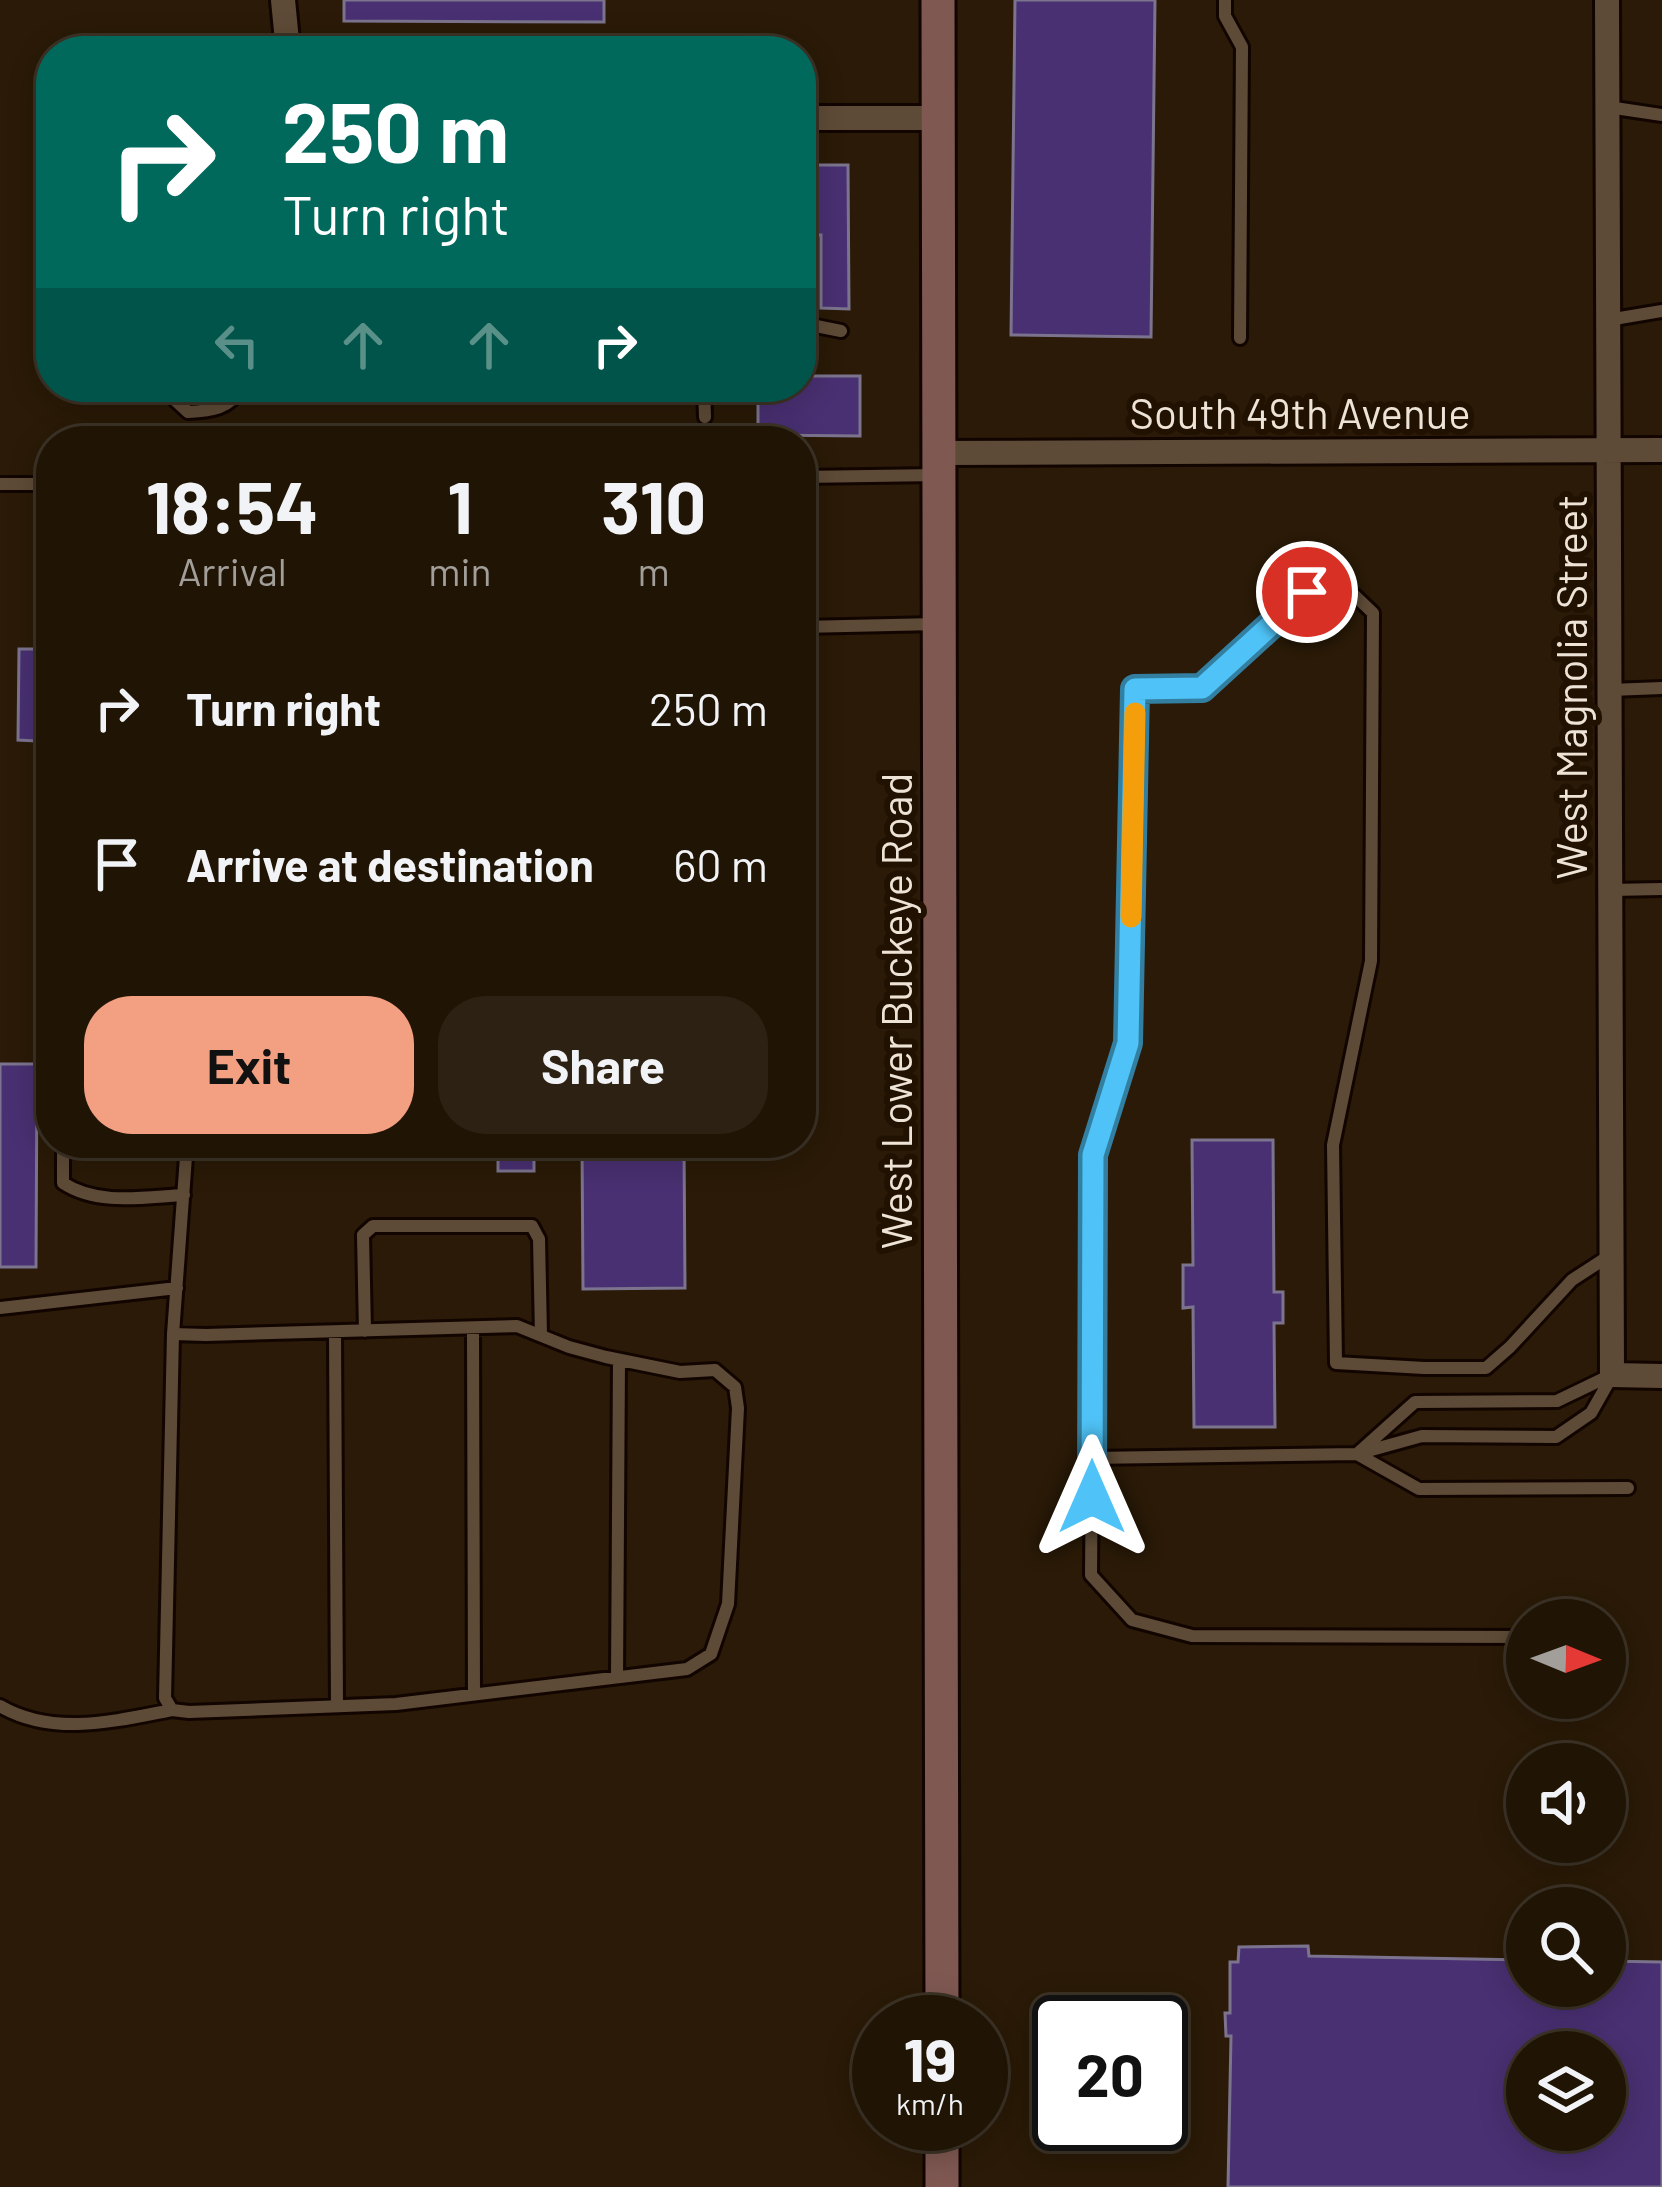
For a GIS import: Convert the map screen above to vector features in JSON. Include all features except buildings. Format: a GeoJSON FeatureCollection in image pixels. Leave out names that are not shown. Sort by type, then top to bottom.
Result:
{"type":"FeatureCollection","features":[{"type":"Feature","properties":{"kind":"main road","name":"West Lower Buckeye Road"},"geometry":{"type":"LineString","coordinates":[[938,0],[942,1995]]}},
{"type":"Feature","properties":{"kind":"main road"},"geometry":{"type":"LineString","coordinates":[[942,2151],[942,2187]]}},
{"type":"Feature","properties":{"kind":"street"},"geometry":{"type":"LineString","coordinates":[[283,0],[287,36]]}},
{"type":"Feature","properties":{"kind":"street","name":"West Magnolia Street"},"geometry":{"type":"LineString","coordinates":[[1606,0],[1612,1375]]}},
{"type":"Feature","properties":{"kind":"street"},"geometry":{"type":"LineString","coordinates":[[816,118],[939,118]]}},
{"type":"Feature","properties":{"kind":"street","name":"South 49th Avenue"},"geometry":{"type":"LineString","coordinates":[[939,464],[1662,450]]}},
{"type":"Feature","properties":{"kind":"street"},"geometry":{"type":"LineString","coordinates":[[1612,1375],[1662,1376]]}},
{"type":"Feature","properties":{"kind":"lane"},"geometry":{"type":"LineString","coordinates":[[1225,0],[1226,16],[1242,47],[1240,338]]}},
{"type":"Feature","properties":{"kind":"lane"},"geometry":{"type":"LineString","coordinates":[[1607,107],[1662,115]]}},
{"type":"Feature","properties":{"kind":"lane"},"geometry":{"type":"LineString","coordinates":[[1608,320],[1662,311]]}},
{"type":"Feature","properties":{"kind":"lane"},"geometry":{"type":"LineString","coordinates":[[816,326],[841,331]]}},
{"type":"Feature","properties":{"kind":"lane"},"geometry":{"type":"LineString","coordinates":[[177,402],[188,412],[232,402]]}},
{"type":"Feature","properties":{"kind":"lane"},"geometry":{"type":"LineString","coordinates":[[704,402],[705,417]]}},
{"type":"Feature","properties":{"kind":"lane"},"geometry":{"type":"LineString","coordinates":[[816,476],[939,464]]}},
{"type":"Feature","properties":{"kind":"lane"},"geometry":{"type":"LineString","coordinates":[[0,484],[36,484]]}},
{"type":"Feature","properties":{"kind":"lane"},"geometry":{"type":"LineString","coordinates":[[1506,1637],[1192,1636],[1132,1620],[1091,1575],[1093,1155],[1128,1043],[1135,689],[1202,688],[1307,592],[1352,593],[1373,613],[1371,961],[1334,1145],[1336,1363],[1486,1368],[1572,1280],[1612,1254]]}},
{"type":"Feature","properties":{"kind":"lane"},"geometry":{"type":"LineString","coordinates":[[816,627],[939,624]]}},
{"type":"Feature","properties":{"kind":"lane"},"geometry":{"type":"LineString","coordinates":[[1608,691],[1662,688]]}},
{"type":"Feature","properties":{"kind":"lane"},"geometry":{"type":"LineString","coordinates":[[1610,890],[1662,889]]}},
{"type":"Feature","properties":{"kind":"lane"},"geometry":{"type":"LineString","coordinates":[[63,1158],[63,1183],[100,1198],[184,1195]]}},
{"type":"Feature","properties":{"kind":"lane"},"geometry":{"type":"LineString","coordinates":[[172,1710],[165,1698],[173,1334],[186,1158]]}},
{"type":"Feature","properties":{"kind":"lane"},"geometry":{"type":"LineString","coordinates":[[365,1330],[363,1235],[373,1226],[532,1226],[539,1239],[541,1335]]}},
{"type":"Feature","properties":{"kind":"lane"},"geometry":{"type":"LineString","coordinates":[[0,1308],[176,1288]]}},
{"type":"Feature","properties":{"kind":"lane"},"geometry":{"type":"LineString","coordinates":[[0,1706],[76,1725],[172,1710],[396,1704],[687,1669],[711,1654],[728,1604],[738,1408],[735,1387],[715,1370],[680,1372],[620,1360],[569,1347],[517,1326],[173,1334]]}},
{"type":"Feature","properties":{"kind":"lane"},"geometry":{"type":"LineString","coordinates":[[473,1328],[474,1694]]}},
{"type":"Feature","properties":{"kind":"lane"},"geometry":{"type":"LineString","coordinates":[[335,1331],[337,1706]]}},
{"type":"Feature","properties":{"kind":"lane"},"geometry":{"type":"LineString","coordinates":[[617,1678],[620,1360]]}},
{"type":"Feature","properties":{"kind":"lane"},"geometry":{"type":"LineString","coordinates":[[1092,1458],[1357,1454],[1422,1436],[1556,1437],[1592,1413],[1612,1375]]}},
{"type":"Feature","properties":{"kind":"lane"},"geometry":{"type":"LineString","coordinates":[[1357,1454],[1415,1402],[1558,1401],[1612,1375]]}},
{"type":"Feature","properties":{"kind":"lane"},"geometry":{"type":"LineString","coordinates":[[1357,1454],[1419,1490],[1628,1488]]}},
{"type":"Feature","properties":{"kind":"slow traffic"},"geometry":{"type":"LineString","coordinates":[[1131,917],[1135,713]]}},
{"type":"Feature","properties":{"kind":"route"},"geometry":{"type":"LineString","coordinates":[[1092,1497],[1093,1155],[1128,1043],[1135,689],[1202,688],[1307,592]]}}]}
